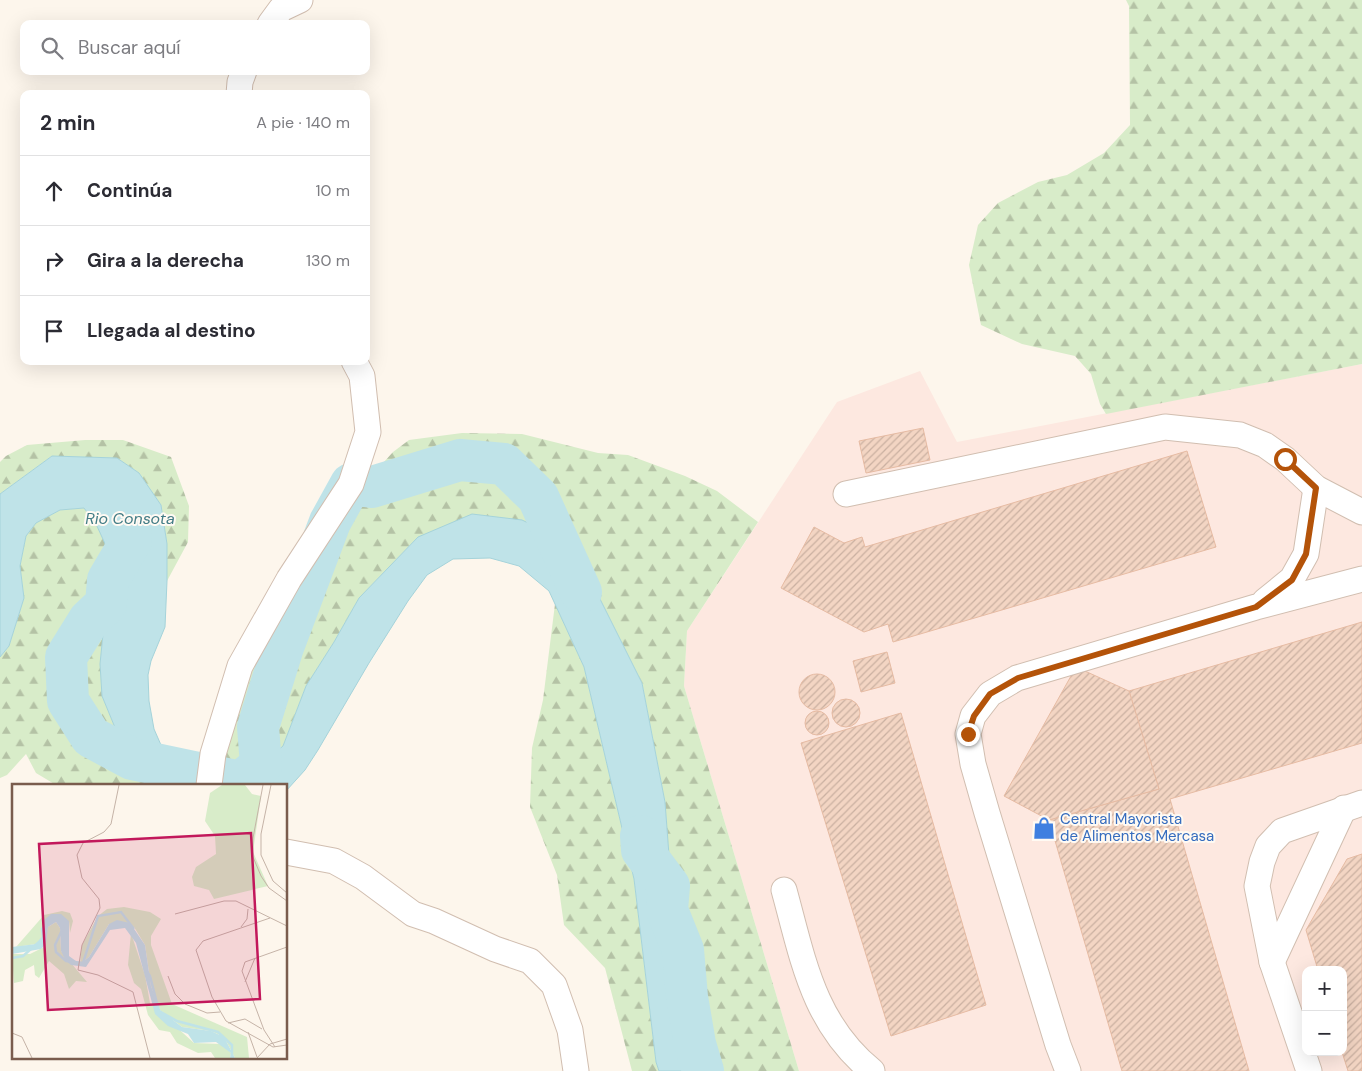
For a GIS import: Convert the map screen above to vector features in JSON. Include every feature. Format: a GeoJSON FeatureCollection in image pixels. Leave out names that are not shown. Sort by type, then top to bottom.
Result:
{"type":"FeatureCollection","features":[{"type":"Feature","properties":{"kind":"street"},"geometry":{"type":"LineString","coordinates":[[273,20],[281,9],[300,0]]}},
{"type":"Feature","properties":{"kind":"street"},"geometry":{"type":"LineString","coordinates":[[239,90],[243,75]]}},
{"type":"Feature","properties":{"kind":"street"},"geometry":{"type":"LineString","coordinates":[[208,784],[213,754],[240,666],[289,579],[351,484],[368,432],[362,376],[356,365]]}},
{"type":"Feature","properties":{"kind":"street"},"geometry":{"type":"LineString","coordinates":[[846,494],[1165,427],[1240,435],[1265,445],[1285,459],[1316,488],[1362,512]]}},
{"type":"Feature","properties":{"kind":"street"},"geometry":{"type":"LineString","coordinates":[[1256,607],[1292,580],[1306,554],[1316,488]]}},
{"type":"Feature","properties":{"kind":"street"},"geometry":{"type":"LineString","coordinates":[[1068,1071],[973,764],[968,734],[974,716],[990,694],[1018,678],[1256,607],[1362,579]]}},
{"type":"Feature","properties":{"kind":"street"},"geometry":{"type":"LineString","coordinates":[[1309,1071],[1272,962],[1257,886],[1262,862],[1268,846],[1282,831],[1353,806]]}},
{"type":"Feature","properties":{"kind":"street"},"geometry":{"type":"LineString","coordinates":[[1272,962],[1353,806]]}},
{"type":"Feature","properties":{"kind":"street"},"geometry":{"type":"LineString","coordinates":[[288,852],[334,861],[363,877],[413,914],[434,921],[495,949],[530,961],[554,985],[570,1030],[576,1071]]}},
{"type":"Feature","properties":{"kind":"street"},"geometry":{"type":"LineString","coordinates":[[784,890],[811,985],[820,1007],[845,1046],[872,1071]]}},
{"type":"Feature","properties":{"kind":"shaded area","name":"Central Mayorista de Alimentos Mercasa"},"geometry":{"type":"Polygon","coordinates":[[[1362,364],[1362,1071],[799,1071],[684,686],[687,631],[837,402],[920,371],[957,442],[1362,364]]]}},
{"type":"Feature","properties":{"kind":"green space"},"geometry":{"type":"Polygon","coordinates":[[[1126,0],[1362,0],[1362,364],[1106,414],[1100,404],[1091,374],[1075,356],[1022,344],[981,325],[969,265],[978,225],[998,203],[1038,182],[1067,175],[1104,153],[1130,125],[1129,6],[1126,0]]]}},
{"type":"Feature","properties":{"kind":"green space"},"geometry":{"type":"Polygon","coordinates":[[[462,433],[522,434],[598,453],[628,455],[685,476],[717,491],[758,522],[687,631],[684,686],[799,1071],[703,1071],[669,947],[667,910],[669,855],[665,802],[642,683],[583,565],[418,537],[359,598],[306,686],[283,746],[241,782],[220,784],[240,666],[351,484],[373,474],[393,452],[409,440],[462,433]]]}},
{"type":"Feature","properties":{"kind":"green space"},"geometry":{"type":"Polygon","coordinates":[[[85,440],[123,440],[171,457],[189,506],[188,542],[167,581],[167,544],[161,505],[139,473],[117,458],[52,456],[0,494],[0,462],[6,456],[27,445],[85,440]]]}},
{"type":"Feature","properties":{"kind":"green space"},"geometry":{"type":"Polygon","coordinates":[[[84,508],[96,524],[107,548],[106,604],[100,664],[102,696],[116,730],[132,759],[154,784],[54,784],[36,773],[26,754],[7,775],[0,778],[0,657],[9,646],[24,598],[20,566],[26,536],[36,523],[60,510],[84,508]]]}},
{"type":"Feature","properties":{"kind":"green space"},"geometry":{"type":"Polygon","coordinates":[[[555,604],[584,667],[634,879],[656,1062],[659,1071],[632,1071],[605,968],[564,925],[557,875],[530,807],[532,748],[543,700],[555,604]]]}},
{"type":"Feature","properties":{"kind":"water","name":"Rio Consota"},"geometry":{"type":"Polygon","coordinates":[[[52,456],[117,458],[139,473],[161,505],[167,544],[165,627],[151,661],[148,675],[149,701],[154,729],[168,761],[220,784],[154,784],[132,759],[116,730],[102,696],[100,664],[106,604],[107,548],[96,524],[84,508],[60,510],[36,523],[26,536],[20,566],[24,598],[9,646],[0,657],[0,494],[52,456]]]}},
{"type":"Feature","properties":{"kind":"water","name":"Rio Consota"},"geometry":{"type":"Polygon","coordinates":[[[472,514],[522,520],[557,537],[583,565],[642,683],[665,802],[669,855],[667,910],[669,947],[703,1071],[659,1071],[656,1062],[634,879],[584,667],[549,591],[519,566],[490,558],[453,559],[427,575],[408,601],[369,663],[305,770],[288,789],[288,784],[220,784],[241,782],[283,746],[306,686],[359,598],[418,537],[472,514]]]}},
{"type":"Feature","properties":{"kind":"building"},"geometry":{"type":"Polygon","coordinates":[[[923,428],[930,460],[866,473],[859,441],[923,428]]]}},
{"type":"Feature","properties":{"kind":"building"},"geometry":{"type":"Polygon","coordinates":[[[1187,451],[1216,547],[893,642],[888,624],[864,632],[781,588],[814,527],[844,543],[862,537],[865,547],[1187,451]]]}},
{"type":"Feature","properties":{"kind":"building"},"geometry":{"type":"Polygon","coordinates":[[[1362,622],[1362,743],[1170,799],[1249,1071],[1122,1071],[1049,820],[1159,789],[1129,691],[1362,622]]]}},
{"type":"Feature","properties":{"kind":"building"},"geometry":{"type":"Polygon","coordinates":[[[887,652],[895,683],[861,692],[853,661],[887,652]]]}},
{"type":"Feature","properties":{"kind":"building"},"geometry":{"type":"Polygon","coordinates":[[[1076,667],[1129,691],[1159,789],[1049,820],[1004,796],[1076,667]]]}},
{"type":"Feature","properties":{"kind":"building"},"geometry":{"type":"Polygon","coordinates":[[[817,674],[830,679],[835,692],[830,705],[817,710],[804,705],[799,692],[804,679],[817,674]]]}},
{"type":"Feature","properties":{"kind":"building"},"geometry":{"type":"Polygon","coordinates":[[[846,699],[856,703],[860,713],[856,723],[846,727],[836,723],[832,713],[836,703],[846,699]]]}},
{"type":"Feature","properties":{"kind":"building"},"geometry":{"type":"Polygon","coordinates":[[[817,711],[826,714],[829,723],[826,732],[817,735],[808,732],[805,723],[808,714],[817,711]]]}},
{"type":"Feature","properties":{"kind":"building"},"geometry":{"type":"Polygon","coordinates":[[[901,713],[986,1005],[891,1036],[801,743],[901,713]]]}},
{"type":"Feature","properties":{"kind":"building"},"geometry":{"type":"Polygon","coordinates":[[[1362,854],[1362,1071],[1348,1071],[1343,1056],[1347,1056],[1347,966],[1317,966],[1306,930],[1347,859],[1362,854]]]}},
{"type":"Feature","properties":{"kind":"waterway"},"geometry":{"type":"LineString","coordinates":[[130,531],[131,541],[108,580],[106,604],[89,620],[66,657],[68,701],[91,737],[132,759],[241,782],[261,765],[258,727],[283,647],[330,522],[351,484],[372,487],[460,460],[504,464],[538,497],[581,592]]}},
{"type":"Feature","properties":{"kind":"waterway"},"geometry":{"type":"LineString","coordinates":[[641,836],[642,850],[669,886],[667,910],[683,950],[687,997],[695,1044],[703,1071]]}},
{"type":"Feature","properties":{"kind":"place","name":"Central Mayorista de Alimentos Mercasa"},"geometry":{"type":"Point","coordinates":[1044,828]}},
{"type":"Feature","properties":{"kind":"route"},"geometry":{"type":"LineString","coordinates":[[968,734],[974,716],[990,694],[1018,678],[1256,607],[1292,580],[1306,554],[1316,488],[1285,459]]}}]}
